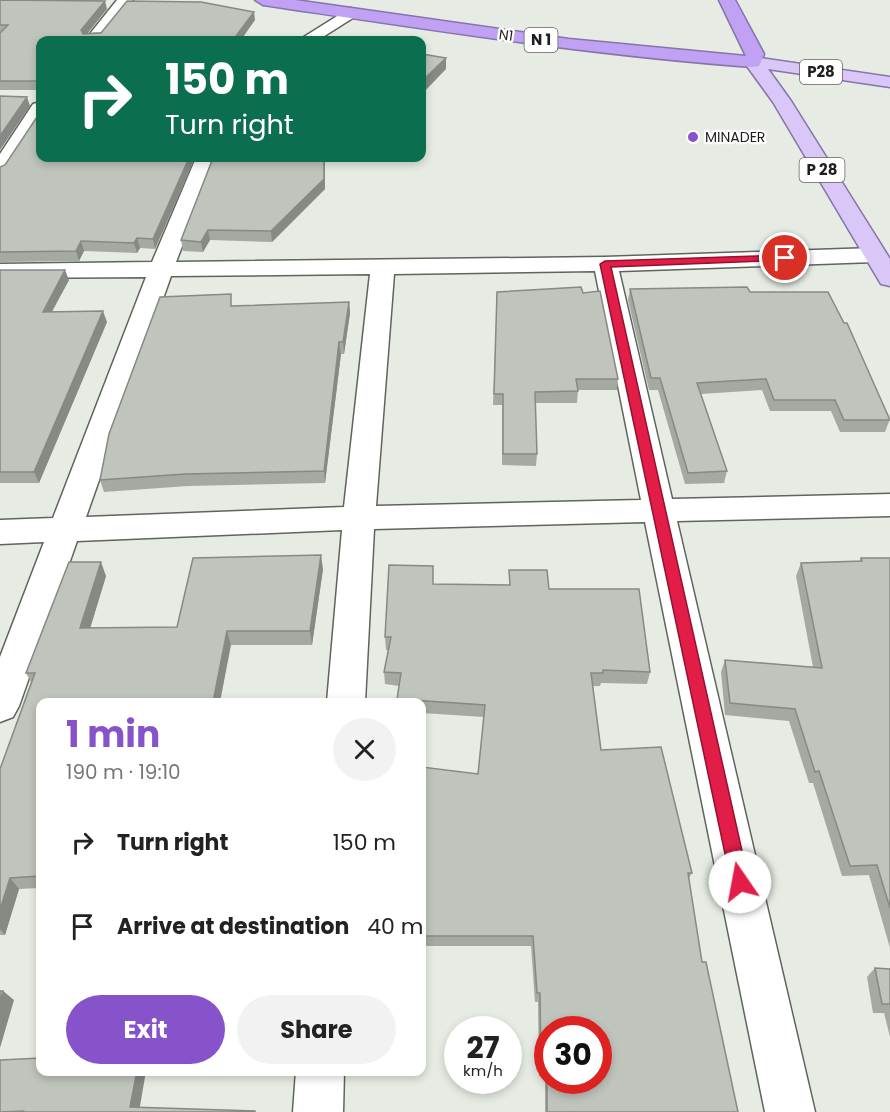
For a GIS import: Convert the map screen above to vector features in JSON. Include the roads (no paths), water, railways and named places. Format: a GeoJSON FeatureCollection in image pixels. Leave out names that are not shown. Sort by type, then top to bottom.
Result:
{"type":"FeatureCollection","features":[{"type":"Feature","properties":{"kind":"highway","name":"N1"},"geometry":{"type":"LineString","coordinates":[[262,0],[641,53],[753,62]]}},
{"type":"Feature","properties":{"kind":"highway"},"geometry":{"type":"LineString","coordinates":[[727,0],[755,54],[753,62]]}},
{"type":"Feature","properties":{"kind":"main road","name":"P28"},"geometry":{"type":"LineString","coordinates":[[753,62],[890,82]]}},
{"type":"Feature","properties":{"kind":"main road","name":"P 28"},"geometry":{"type":"LineString","coordinates":[[753,62],[782,101],[890,279]]}},
{"type":"Feature","properties":{"kind":"street"},"geometry":{"type":"LineString","coordinates":[[96,36],[125,0]]}},
{"type":"Feature","properties":{"kind":"street"},"geometry":{"type":"LineString","coordinates":[[313,36],[350,13]]}},
{"type":"Feature","properties":{"kind":"street"},"geometry":{"type":"LineString","coordinates":[[20,98],[36,98]]}},
{"type":"Feature","properties":{"kind":"street"},"geometry":{"type":"LineString","coordinates":[[0,170],[36,114]]}},
{"type":"Feature","properties":{"kind":"street"},"geometry":{"type":"LineString","coordinates":[[0,706],[161,270],[205,162]]}},
{"type":"Feature","properties":{"kind":"street"},"geometry":{"type":"LineString","coordinates":[[0,271],[605,264],[874,255]]}},
{"type":"Feature","properties":{"kind":"street"},"geometry":{"type":"LineString","coordinates":[[605,264],[790,1112]]}},
{"type":"Feature","properties":{"kind":"street"},"geometry":{"type":"LineString","coordinates":[[346,698],[358,518],[383,267]]}},
{"type":"Feature","properties":{"kind":"street"},"geometry":{"type":"LineString","coordinates":[[0,532],[358,518],[890,506]]}},
{"type":"Feature","properties":{"kind":"street"},"geometry":{"type":"LineString","coordinates":[[318,1112],[320,1076]]}},
{"type":"Feature","properties":{"kind":"place","name":"MINADER"},"geometry":{"type":"Point","coordinates":[693,137]}}]}
